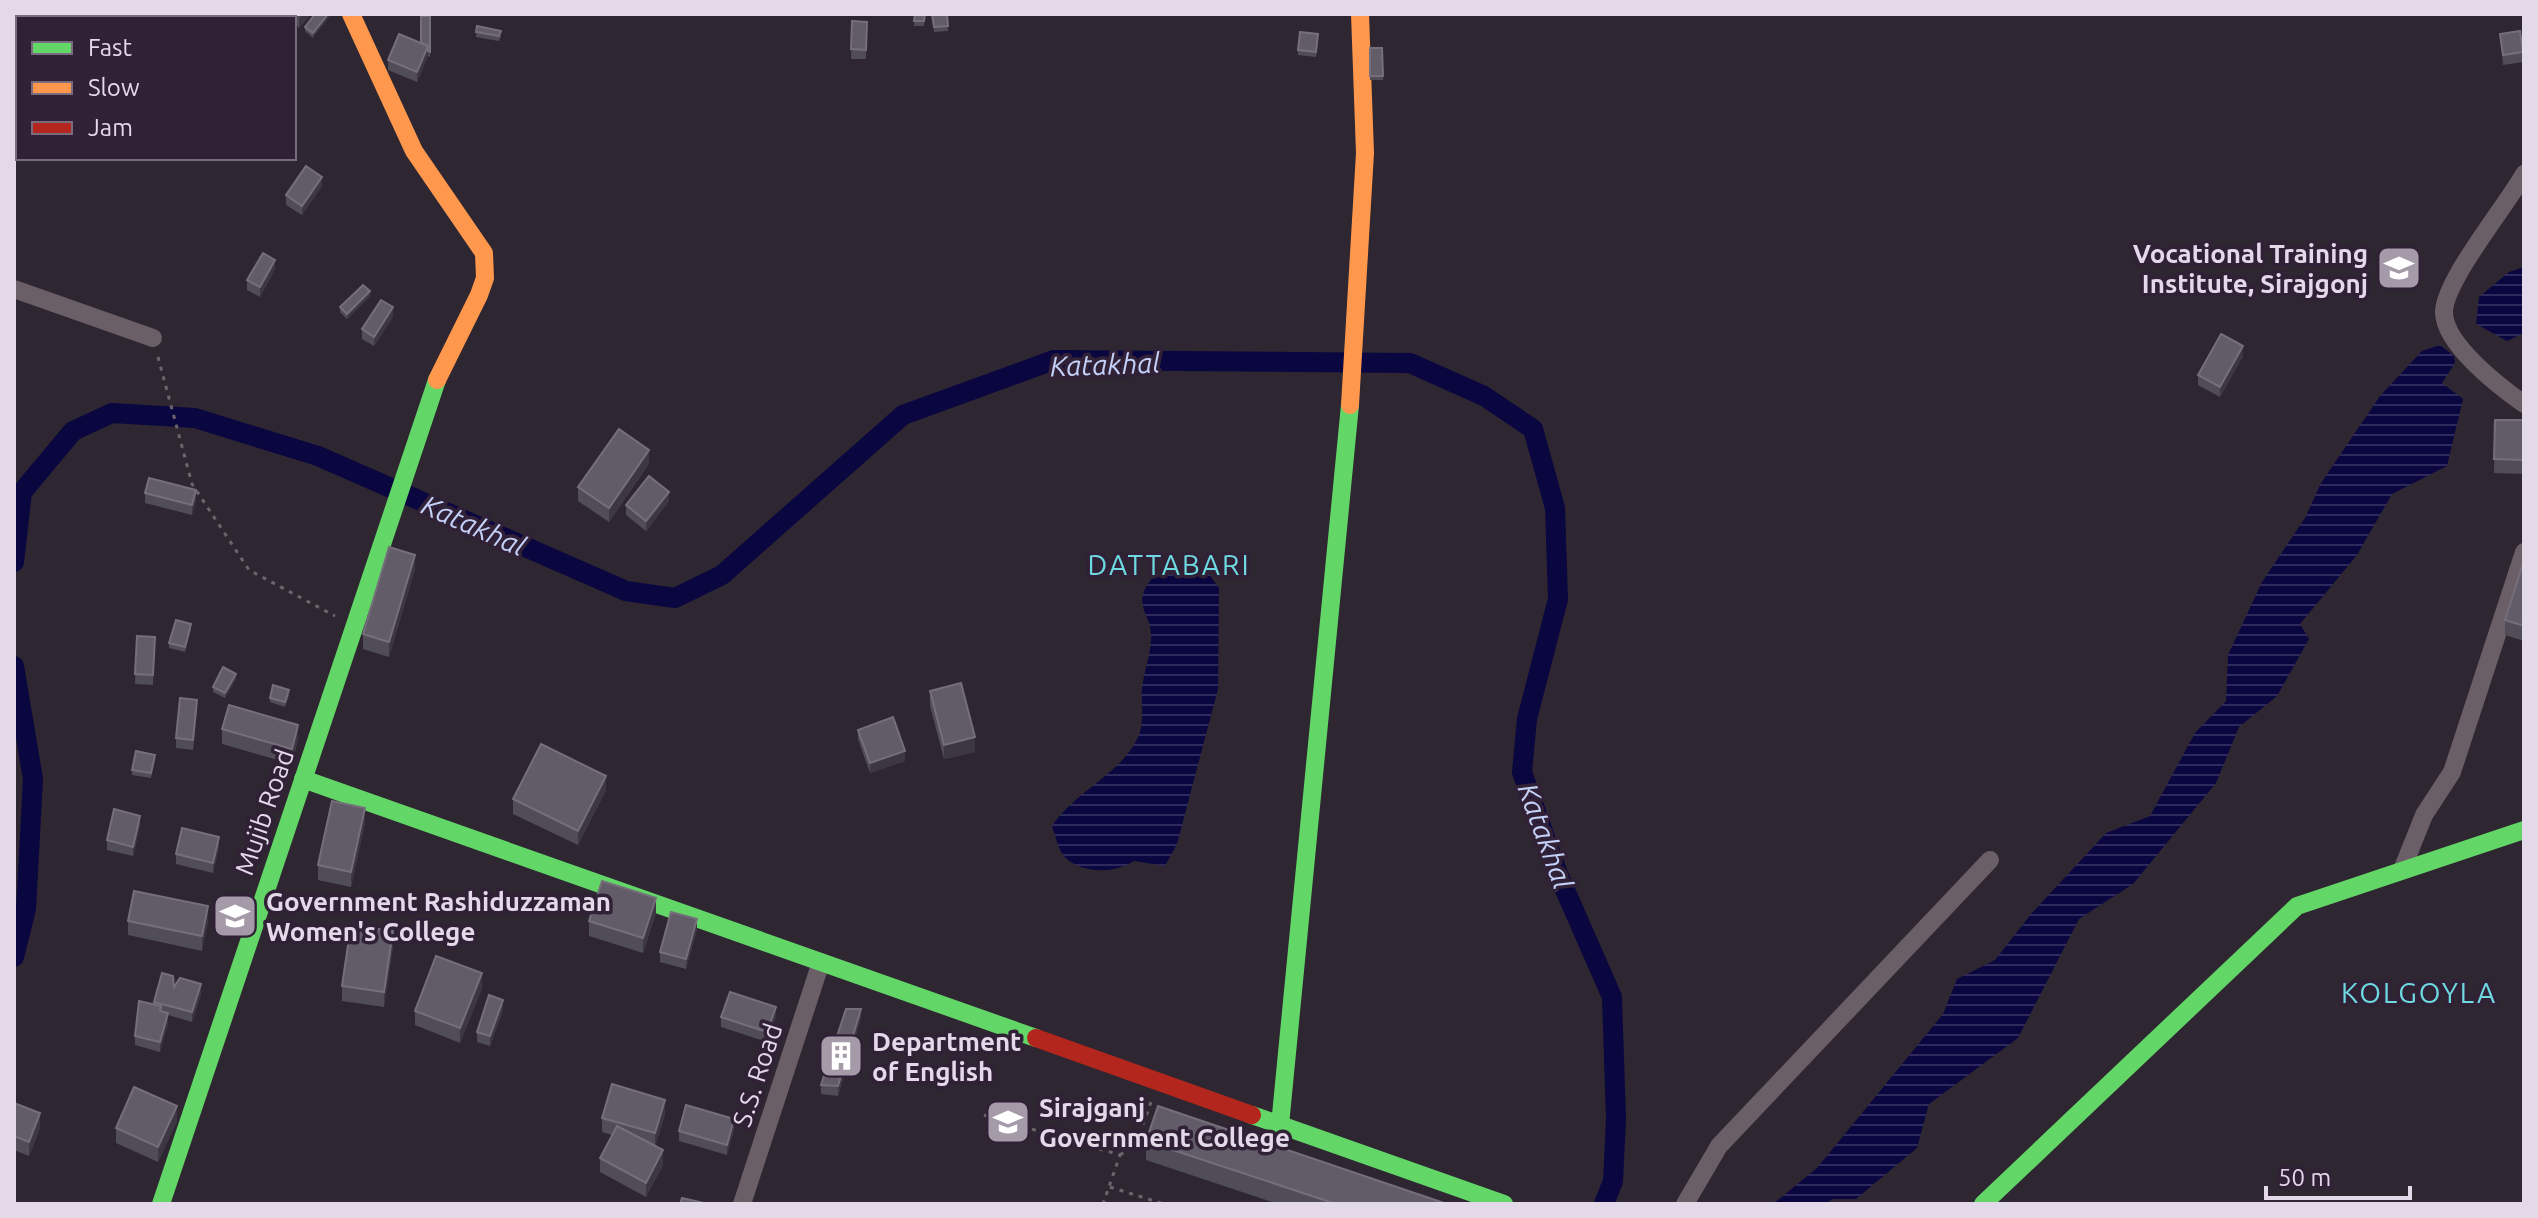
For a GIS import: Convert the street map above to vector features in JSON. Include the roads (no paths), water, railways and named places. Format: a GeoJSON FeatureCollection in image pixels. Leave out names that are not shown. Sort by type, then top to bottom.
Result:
{"type":"FeatureCollection","features":[{"type":"Feature","properties":{"kind":"street","name":"Mujib Road"},"geometry":{"type":"LineString","coordinates":[[161,1204],[434,386],[485,278],[484,253],[414,151],[351,14]]}},
{"type":"Feature","properties":{"kind":"street"},"geometry":{"type":"LineString","coordinates":[[1280,1125],[1348,437],[1365,153],[1360,14]]}},
{"type":"Feature","properties":{"kind":"street"},"geometry":{"type":"LineString","coordinates":[[2524,174],[2508,203],[2454,280],[2443,310],[2446,326],[2488,379],[2524,404]]}},
{"type":"Feature","properties":{"kind":"street"},"geometry":{"type":"LineString","coordinates":[[14,289],[153,338]]}},
{"type":"Feature","properties":{"kind":"street"},"geometry":{"type":"LineString","coordinates":[[2402,870],[2424,815],[2452,772],[2524,552]]}},
{"type":"Feature","properties":{"kind":"street"},"geometry":{"type":"LineString","coordinates":[[303,779],[1504,1204]]}},
{"type":"Feature","properties":{"kind":"street"},"geometry":{"type":"LineString","coordinates":[[1983,1204],[2297,906],[2524,830]]}},
{"type":"Feature","properties":{"kind":"street"},"geometry":{"type":"LineString","coordinates":[[1685,1204],[1719,1146],[1990,860]]}},
{"type":"Feature","properties":{"kind":"street","name":"S.S. Road"},"geometry":{"type":"LineString","coordinates":[[742,1204],[821,962]]}},
{"type":"Feature","properties":{"kind":"waterway","name":"Katakhal"},"geometry":{"type":"LineString","coordinates":[[14,562],[22,492],[73,431],[112,413],[195,418],[318,456],[626,591],[675,598],[722,575],[903,415],[1054,360],[1410,363],[1484,396],[1533,429],[1555,508],[1558,599],[1527,719],[1522,772],[1558,874],[1612,997],[1616,1119],[1613,1181],[1604,1204]]}},
{"type":"Feature","properties":{"kind":"waterway","name":"Katakhal"},"geometry":{"type":"LineString","coordinates":[[14,666],[33,779],[26,909],[14,957]]}},
{"type":"Feature","properties":{"kind":"place","name":"Vocational Training Institute, Sirajgonj"},"geometry":{"type":"Point","coordinates":[2399,268]}},
{"type":"Feature","properties":{"kind":"place","name":"Government Rashiduzzaman Women's College"},"geometry":{"type":"Point","coordinates":[235,916]}},
{"type":"Feature","properties":{"kind":"place","name":"Department of English"},"geometry":{"type":"Point","coordinates":[841,1056]}},
{"type":"Feature","properties":{"kind":"place","name":"Sirajganj Government College"},"geometry":{"type":"Point","coordinates":[1008,1122]}},
{"type":"Feature","properties":{"kind":"district","name":"DATTABARI"},"geometry":{"type":"Point","coordinates":[1169,564]}},
{"type":"Feature","properties":{"kind":"district","name":"KOLGOYLA"},"geometry":{"type":"Point","coordinates":[2419,992]}}]}
